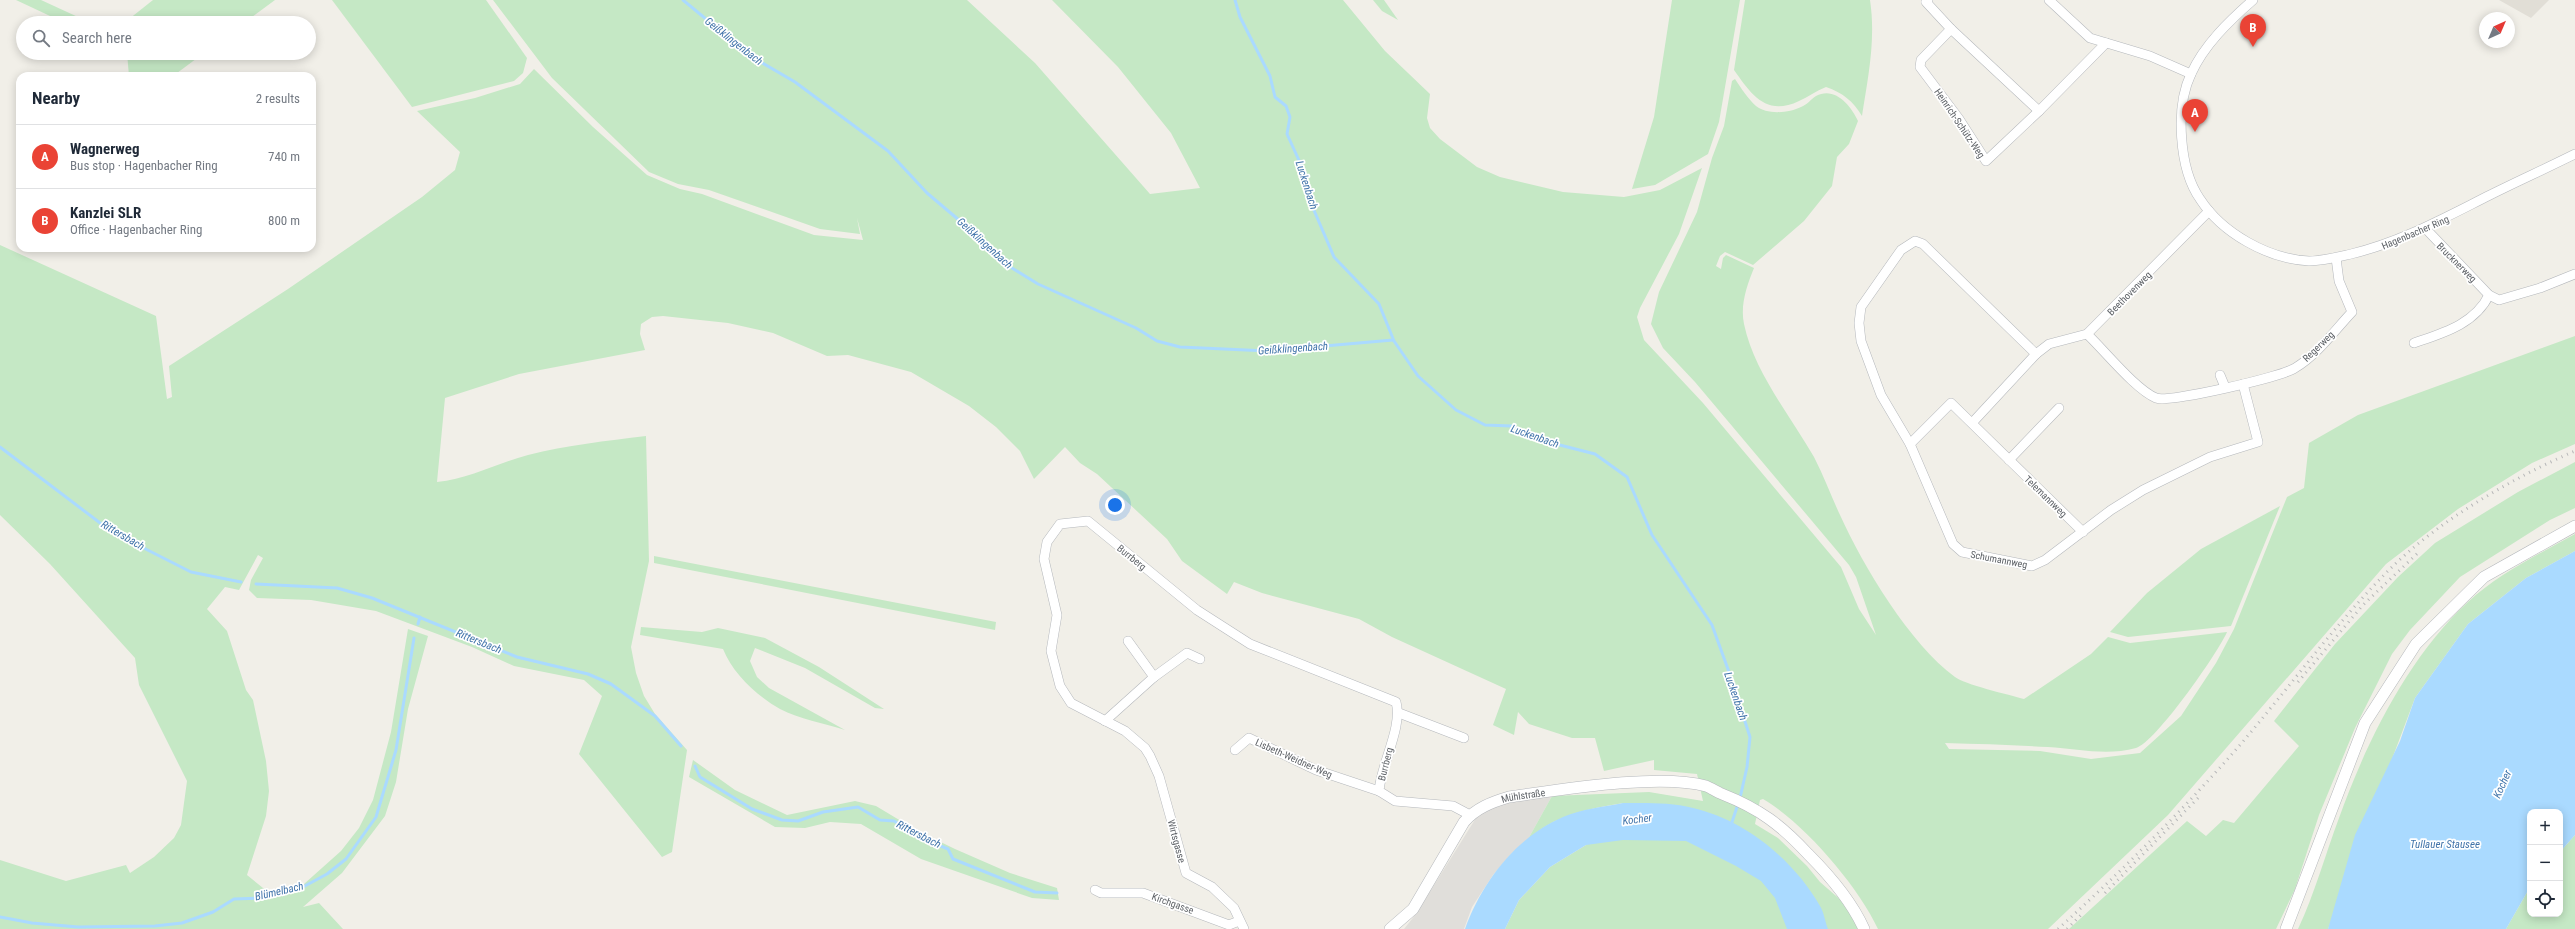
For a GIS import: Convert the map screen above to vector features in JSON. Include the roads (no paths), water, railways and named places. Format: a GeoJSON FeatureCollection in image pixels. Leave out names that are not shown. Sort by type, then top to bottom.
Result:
{"type":"FeatureCollection","features":[{"type":"Feature","properties":{"kind":"street"},"geometry":{"type":"LineString","coordinates":[[1928,0],[1926,2],[1951,29],[2039,111]]}},
{"type":"Feature","properties":{"kind":"street"},"geometry":{"type":"LineString","coordinates":[[2049,0],[2090,38],[2150,56],[2191,74]]}},
{"type":"Feature","properties":{"kind":"street","name":"Hagenbacher Ring"},"geometry":{"type":"LineString","coordinates":[[2253,0],[2217,36],[2191,74],[2181,114],[2185,162],[2198,197],[2223,225],[2246,241],[2277,255],[2310,261],[2336,258],[2384,246],[2425,228],[2575,154]]}},
{"type":"Feature","properties":{"kind":"street","name":"Heinrich-Schütz-Weg"},"geometry":{"type":"LineString","coordinates":[[1951,29],[1922,60],[1920,67],[1959,119],[1986,161],[2039,111],[2106,43]]}},
{"type":"Feature","properties":{"kind":"street","name":"Beethovenweg"},"geometry":{"type":"LineString","coordinates":[[2087,334],[2209,211]]}},
{"type":"Feature","properties":{"kind":"street","name":"Brucknerweg"},"geometry":{"type":"LineString","coordinates":[[2425,228],[2489,295]]}},
{"type":"Feature","properties":{"kind":"street","name":"Schumannweg"},"geometry":{"type":"LineString","coordinates":[[2036,354],[1923,244],[1915,241],[1900,250],[1869,292],[1861,307],[1859,323],[1861,341],[1881,395],[1910,444],[1953,544],[1962,552],[2032,566],[2045,560],[2111,510],[2143,490],[2210,457],[2258,442],[2243,384]]}},
{"type":"Feature","properties":{"kind":"street","name":"Regerweg"},"geometry":{"type":"LineString","coordinates":[[2087,334],[2133,380],[2156,398],[2180,397],[2243,384],[2295,368],[2352,312],[2339,281],[2336,258]]}},
{"type":"Feature","properties":{"kind":"street"},"geometry":{"type":"LineString","coordinates":[[2414,343],[2449,331],[2467,321],[2485,303],[2489,295],[2499,300],[2507,299],[2575,274]]}},
{"type":"Feature","properties":{"kind":"street"},"geometry":{"type":"LineString","coordinates":[[1910,444],[1951,403],[1972,423],[2036,354],[2049,344],[2087,334]]}},
{"type":"Feature","properties":{"kind":"street"},"geometry":{"type":"LineString","coordinates":[[2220,375],[2225,387]]}},
{"type":"Feature","properties":{"kind":"street"},"geometry":{"type":"LineString","coordinates":[[2009,460],[2059,408]]}},
{"type":"Feature","properties":{"kind":"street","name":"Telemannweg"},"geometry":{"type":"LineString","coordinates":[[1972,423],[2083,532]]}},
{"type":"Feature","properties":{"kind":"street","name":"Burrberg"},"geometry":{"type":"LineString","coordinates":[[1154,762],[1145,748],[1125,731],[1071,703],[1060,686],[1051,651],[1057,615],[1044,559],[1047,542],[1060,524],[1088,521],[1197,610],[1250,644],[1396,702],[1399,713],[1380,777],[1379,791],[1395,801],[1453,806],[1470,815]]}},
{"type":"Feature","properties":{"kind":"street"},"geometry":{"type":"LineString","coordinates":[[2286,929],[2365,723],[2416,644],[2484,577],[2575,526]]}},
{"type":"Feature","properties":{"kind":"street"},"geometry":{"type":"LineString","coordinates":[[1128,641],[1154,677]]}},
{"type":"Feature","properties":{"kind":"street"},"geometry":{"type":"LineString","coordinates":[[1106,721],[1154,677],[1187,653],[1200,659]]}},
{"type":"Feature","properties":{"kind":"street"},"geometry":{"type":"LineString","coordinates":[[1399,713],[1464,738]]}},
{"type":"Feature","properties":{"kind":"street","name":"Lisbeth-Weidner-Weg"},"geometry":{"type":"LineString","coordinates":[[1236,750],[1249,738],[1316,770],[1379,791]]}},
{"type":"Feature","properties":{"kind":"street","name":"Wirtsgasse"},"geometry":{"type":"LineString","coordinates":[[1154,762],[1186,872],[1212,887],[1234,908],[1242,925]]}},
{"type":"Feature","properties":{"kind":"street","name":"Mühlstraße"},"geometry":{"type":"LineString","coordinates":[[1390,929],[1413,909],[1470,815],[1491,802],[1509,797],[1622,784],[1677,782],[1706,787],[1751,806],[1785,830],[1824,870],[1856,911],[1864,929]]}},
{"type":"Feature","properties":{"kind":"street","name":"Kirchgasse"},"geometry":{"type":"LineString","coordinates":[[1095,890],[1101,893],[1143,893],[1229,925],[1242,925]]}},
{"type":"Feature","properties":{"kind":"water","name":"Tullauer Stausee"},"geometry":{"type":"Polygon","coordinates":[[[2575,551],[2575,835],[2563,849],[2563,809],[2527,809],[2527,892],[2506,929],[2328,929],[2355,835],[2400,741],[2415,698],[2468,624],[2526,578],[2575,551]]]}},
{"type":"Feature","properties":{"kind":"water","name":"Kocher"},"geometry":{"type":"Polygon","coordinates":[[[1623,803],[1667,804],[1693,808],[1731,822],[1749,832],[1766,844],[1796,873],[1809,889],[1821,908],[1828,929],[1787,929],[1775,898],[1761,881],[1736,866],[1686,841],[1623,840],[1586,845],[1550,867],[1519,900],[1505,929],[1465,929],[1481,894],[1491,878],[1516,849],[1530,836],[1570,814],[1623,803]]]}},
{"type":"Feature","properties":{"kind":"waterway","name":"Geißklingenbach"},"geometry":{"type":"LineString","coordinates":[[683,0],[752,57],[795,82],[888,151],[927,193],[986,243],[1007,265],[1038,284],[1136,328],[1157,341],[1180,347],[1268,351],[1393,340]]}},
{"type":"Feature","properties":{"kind":"waterway","name":"Luckenbach"},"geometry":{"type":"LineString","coordinates":[[1235,0],[1240,17],[1270,76],[1275,97],[1286,106],[1290,117],[1287,134],[1302,167],[1310,201],[1334,257],[1379,304],[1394,341],[1418,376],[1456,410],[1485,425],[1511,426],[1548,442],[1595,454],[1627,477],[1652,535],[1712,625],[1729,672],[1750,737],[1747,767],[1740,798]]}},
{"type":"Feature","properties":{"kind":"waterway","name":"Rittersbach"},"geometry":{"type":"LineString","coordinates":[[0,447],[112,532],[191,572],[241,582]]}},
{"type":"Feature","properties":{"kind":"waterway","name":"Rittersbach"},"geometry":{"type":"LineString","coordinates":[[256,584],[337,588],[372,598],[517,657],[588,674],[611,684],[655,716],[681,746]]}},
{"type":"Feature","properties":{"kind":"waterway","name":"Rittersbach"},"geometry":{"type":"LineString","coordinates":[[418,624],[420,617]]}},
{"type":"Feature","properties":{"kind":"waterway","name":"Blümelbach"},"geometry":{"type":"LineString","coordinates":[[0,917],[32,923],[78,927],[155,926],[182,923],[213,912],[234,899],[261,898],[303,887],[327,874],[346,859],[376,817],[396,750],[414,638]]}},
{"type":"Feature","properties":{"kind":"waterway","name":"Rittersbach"},"geometry":{"type":"LineString","coordinates":[[695,766],[700,777],[752,809],[782,820],[798,821],[823,812],[858,807],[880,820],[894,821],[926,840],[948,849],[953,859],[1035,892],[1057,893]]}},
{"type":"Feature","properties":{"kind":"waterway","name":"Luckenbach"},"geometry":{"type":"LineString","coordinates":[[1731,825],[1738,804]]}},
{"type":"Feature","properties":{"kind":"railway"},"geometry":{"type":"LineString","coordinates":[[2058,929],[2138,853],[2196,793],[2237,748],[2344,619],[2366,594],[2408,552],[2477,502],[2526,474],[2575,451]]}},
{"type":"Feature","properties":{"kind":"railway"},"geometry":{"type":"LineString","coordinates":[[2298,682],[2363,605],[2420,551]]}},
{"type":"Feature","properties":{"kind":"railway"},"geometry":{"type":"LineString","coordinates":[[2105,893],[2200,796]]}},
{"type":"Feature","properties":{"kind":"railway"},"geometry":{"type":"LineString","coordinates":[[2067,929],[2084,912]]}},
{"type":"Feature","properties":{"kind":"place","name":"Kanzlei SLR"},"geometry":{"type":"Point","coordinates":[2253,47]}},
{"type":"Feature","properties":{"kind":"place","name":"Wagnerweg"},"geometry":{"type":"Point","coordinates":[2195,132]}}]}
